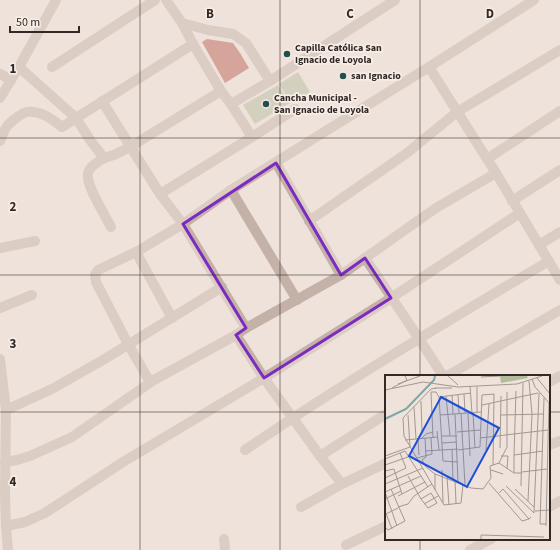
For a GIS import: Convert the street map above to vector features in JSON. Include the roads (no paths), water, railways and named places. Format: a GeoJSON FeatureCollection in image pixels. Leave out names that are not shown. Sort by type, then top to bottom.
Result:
{"type":"FeatureCollection","features":[{"type":"Feature","properties":{"kind":"street"},"geometry":{"type":"LineString","coordinates":[[0,98],[56,0]]}},
{"type":"Feature","properties":{"kind":"street"},"geometry":{"type":"LineString","coordinates":[[52,67],[155,0]]}},
{"type":"Feature","properties":{"kind":"street"},"geometry":{"type":"LineString","coordinates":[[166,0],[182,23],[221,90],[252,137]]}},
{"type":"Feature","properties":{"kind":"street"},"geometry":{"type":"LineString","coordinates":[[231,104],[270,81],[395,0]]}},
{"type":"Feature","properties":{"kind":"street"},"geometry":{"type":"LineString","coordinates":[[150,382],[128,344],[96,282],[95,275],[98,270],[136,252],[183,224],[231,190],[534,0]]}},
{"type":"Feature","properties":{"kind":"street"},"geometry":{"type":"LineString","coordinates":[[182,23],[208,30],[233,34],[246,43],[270,81]]}},
{"type":"Feature","properties":{"kind":"street"},"geometry":{"type":"LineString","coordinates":[[0,141],[5,128],[13,120],[26,112],[38,113],[50,118],[62,127],[193,44]]}},
{"type":"Feature","properties":{"kind":"street"},"geometry":{"type":"LineString","coordinates":[[309,221],[407,153],[457,112],[560,50]]}},
{"type":"Feature","properties":{"kind":"street"},"geometry":{"type":"LineString","coordinates":[[19,67],[76,118],[104,158]]}},
{"type":"Feature","properties":{"kind":"street"},"geometry":{"type":"LineString","coordinates":[[429,67],[496,173],[560,280]]}},
{"type":"Feature","properties":{"kind":"street"},"geometry":{"type":"LineString","coordinates":[[0,74],[11,80]]}},
{"type":"Feature","properties":{"kind":"street"},"geometry":{"type":"LineString","coordinates":[[111,227],[90,188],[88,172],[93,165],[104,158],[130,147],[221,90]]}},
{"type":"Feature","properties":{"kind":"street"},"geometry":{"type":"LineString","coordinates":[[102,101],[160,194],[183,224],[246,328]]}},
{"type":"Feature","properties":{"kind":"street"},"geometry":{"type":"LineString","coordinates":[[160,194],[295,109]]}},
{"type":"Feature","properties":{"kind":"street"},"geometry":{"type":"LineString","coordinates":[[486,159],[560,110]]}},
{"type":"Feature","properties":{"kind":"street"},"geometry":{"type":"LineString","coordinates":[[276,162],[341,275]]}},
{"type":"Feature","properties":{"kind":"street"},"geometry":{"type":"LineString","coordinates":[[512,201],[560,170]]}},
{"type":"Feature","properties":{"kind":"street"},"geometry":{"type":"LineString","coordinates":[[5,462],[30,456],[72,437],[150,382],[341,275],[436,208],[496,173]]}},
{"type":"Feature","properties":{"kind":"street"},"geometry":{"type":"LineString","coordinates":[[231,190],[297,300]]}},
{"type":"Feature","properties":{"kind":"street"},"geometry":{"type":"LineString","coordinates":[[6,526],[25,522],[45,513],[123,462],[264,378],[392,298],[520,213]]}},
{"type":"Feature","properties":{"kind":"street"},"geometry":{"type":"LineString","coordinates":[[539,245],[560,232]]}},
{"type":"Feature","properties":{"kind":"street"},"geometry":{"type":"LineString","coordinates":[[0,248],[35,241]]}},
{"type":"Feature","properties":{"kind":"street"},"geometry":{"type":"LineString","coordinates":[[136,252],[172,318]]}},
{"type":"Feature","properties":{"kind":"street"},"geometry":{"type":"LineString","coordinates":[[365,258],[420,338],[442,375]]}},
{"type":"Feature","properties":{"kind":"street"},"geometry":{"type":"LineString","coordinates":[[244,450],[293,417],[420,338],[549,261]]}},
{"type":"Feature","properties":{"kind":"street"},"geometry":{"type":"LineString","coordinates":[[6,410],[52,389],[104,360],[222,287]]}},
{"type":"Feature","properties":{"kind":"street"},"geometry":{"type":"LineString","coordinates":[[0,308],[32,294]]}},
{"type":"Feature","properties":{"kind":"street"},"geometry":{"type":"LineString","coordinates":[[449,375],[560,310]]}},
{"type":"Feature","properties":{"kind":"street"},"geometry":{"type":"LineString","coordinates":[[236,335],[264,378],[342,484]]}},
{"type":"Feature","properties":{"kind":"street"},"geometry":{"type":"LineString","coordinates":[[0,362],[6,410],[3,430],[5,462],[3,511],[8,550]]}},
{"type":"Feature","properties":{"kind":"street"},"geometry":{"type":"LineString","coordinates":[[550,381],[560,376]]}},
{"type":"Feature","properties":{"kind":"street"},"geometry":{"type":"LineString","coordinates":[[320,456],[385,415]]}},
{"type":"Feature","properties":{"kind":"street"},"geometry":{"type":"LineString","coordinates":[[301,507],[342,484],[385,463]]}},
{"type":"Feature","properties":{"kind":"street"},"geometry":{"type":"LineString","coordinates":[[550,506],[560,501]]}},
{"type":"Feature","properties":{"kind":"street"},"geometry":{"type":"LineString","coordinates":[[346,545],[385,526]]}},
{"type":"Feature","properties":{"kind":"street"},"geometry":{"type":"LineString","coordinates":[[224,539],[225,550]]}},
{"type":"Feature","properties":{"kind":"street"},"geometry":{"type":"LineString","coordinates":[[476,546],[489,540]]}},
{"type":"Feature","properties":{"kind":"place","name":"Capilla Católica San Ignacio de Loyola"},"geometry":{"type":"Point","coordinates":[287,54]}},
{"type":"Feature","properties":{"kind":"place","name":"san Ignacio"},"geometry":{"type":"Point","coordinates":[343,76]}},
{"type":"Feature","properties":{"kind":"place","name":"Cancha Municipal - San Ignacio de Loyola"},"geometry":{"type":"Point","coordinates":[266,104]}}]}
